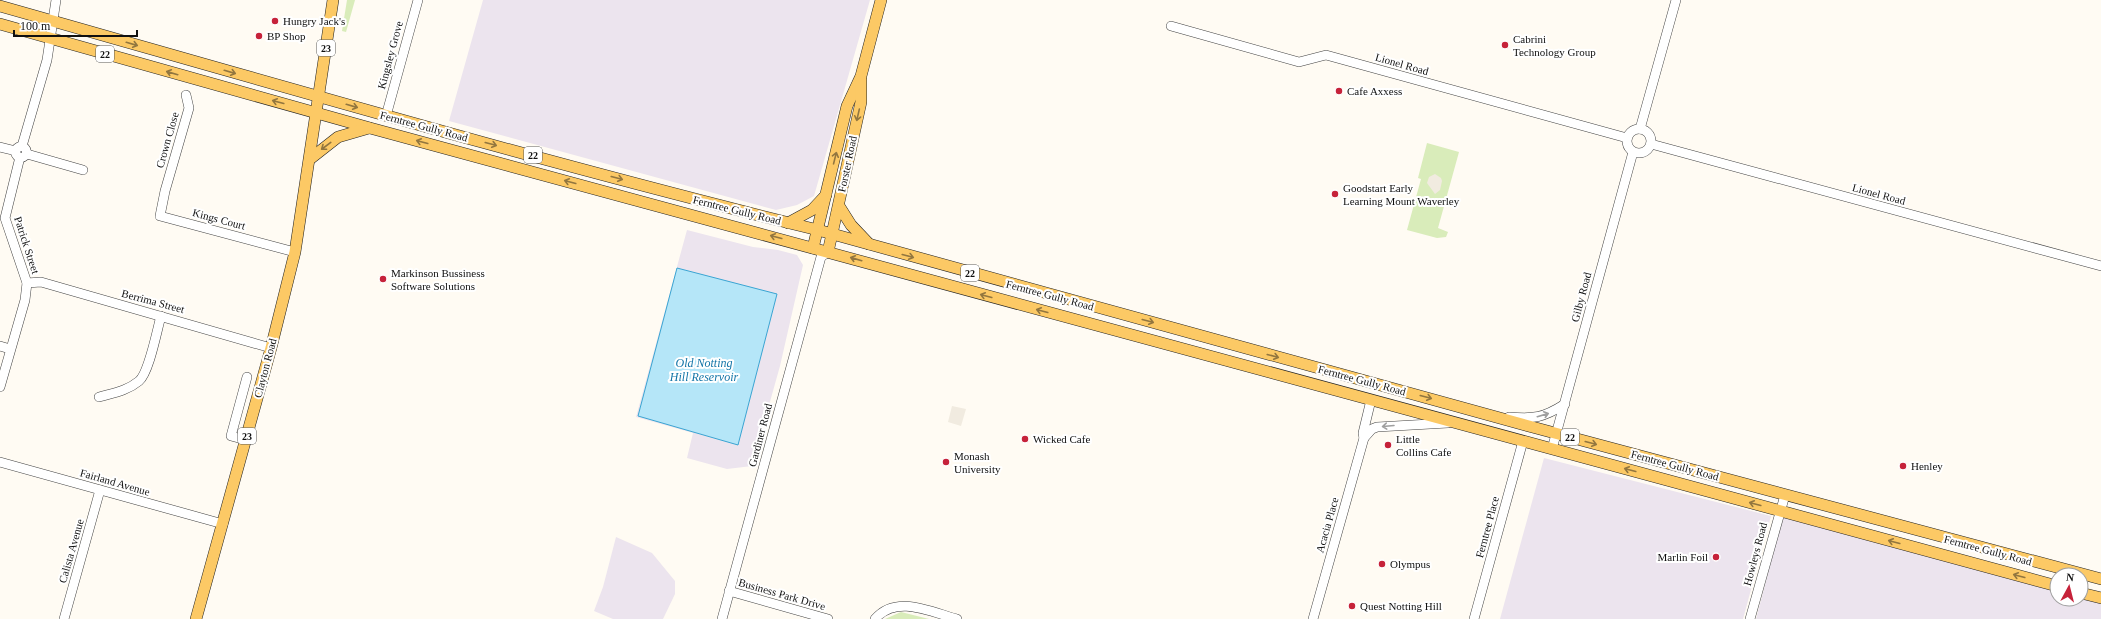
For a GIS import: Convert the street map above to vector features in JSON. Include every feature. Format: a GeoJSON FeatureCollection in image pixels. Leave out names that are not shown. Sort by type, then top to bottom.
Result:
{"type":"FeatureCollection","features":[{"type":"Feature","properties":{"kind":"main road","name":"23"},"geometry":{"type":"LineString","coordinates":[[316,113],[333,0]]}},
{"type":"Feature","properties":{"kind":"main road","name":"Forster Road"},"geometry":{"type":"LineString","coordinates":[[814,248],[847,106],[861,76],[881,0]]}},
{"type":"Feature","properties":{"kind":"main road","name":"Ferntree Gully Road"},"geometry":{"type":"LineString","coordinates":[[0,6],[386,116],[679,195],[833,234],[871,246],[2101,580]]}},
{"type":"Feature","properties":{"kind":"main road","name":"Ferntree Gully Road"},"geometry":{"type":"LineString","coordinates":[[0,24],[370,128],[814,248],[825,254],[2049,584]]}},
{"type":"Feature","properties":{"kind":"main road","name":"Forster Road"},"geometry":{"type":"LineString","coordinates":[[825,254],[833,234],[861,102],[861,76]]}},
{"type":"Feature","properties":{"kind":"main road","name":"Clayton Road"},"geometry":{"type":"LineString","coordinates":[[196,619],[271,348],[295,252],[316,113]]}},
{"type":"Feature","properties":{"kind":"main road"},"geometry":{"type":"LineString","coordinates":[[310,159],[338,137],[370,128]]}},
{"type":"Feature","properties":{"kind":"main road"},"geometry":{"type":"LineString","coordinates":[[460,152],[464,137]]}},
{"type":"Feature","properties":{"kind":"main road"},"geometry":{"type":"LineString","coordinates":[[676,210],[679,195]]}},
{"type":"Feature","properties":{"kind":"main road"},"geometry":{"type":"LineString","coordinates":[[788,223],[812,210],[826,195]]}},
{"type":"Feature","properties":{"kind":"main road"},"geometry":{"type":"LineString","coordinates":[[838,206],[850,225],[871,246]]}},
{"type":"Feature","properties":{"kind":"main road"},"geometry":{"type":"LineString","coordinates":[[1118,332],[1122,314]]}},
{"type":"Feature","properties":{"kind":"main road"},"geometry":{"type":"LineString","coordinates":[[2089,595],[2101,598]]}},
{"type":"Feature","properties":{"kind":"street","name":"Patrick Street"},"geometry":{"type":"LineString","coordinates":[[0,387],[25,300],[27,283],[4,218],[46,60],[56,0]]}},
{"type":"Feature","properties":{"kind":"street","name":"Kingsley Grove"},"geometry":{"type":"LineString","coordinates":[[386,116],[418,0]]}},
{"type":"Feature","properties":{"kind":"street"},"geometry":{"type":"LineString","coordinates":[[1640,129],[1676,0]]}},
{"type":"Feature","properties":{"kind":"street","name":"Lionel Road"},"geometry":{"type":"LineString","coordinates":[[1171,26],[1299,62],[1326,55],[1627,138]]}},
{"type":"Feature","properties":{"kind":"street","name":"Crown Close"},"geometry":{"type":"LineString","coordinates":[[165,191],[189,108],[186,95]]}},
{"type":"Feature","properties":{"kind":"street"},"geometry":{"type":"LineString","coordinates":[[1640,129],[1647,132],[1651,140],[1651,144],[1642,153],[1633,152],[1627,146],[1627,138],[1632,131],[1640,129]]}},
{"type":"Feature","properties":{"kind":"street","name":"Lionel Road"},"geometry":{"type":"LineString","coordinates":[[1651,144],[2101,266]]}},
{"type":"Feature","properties":{"kind":"street"},"geometry":{"type":"LineString","coordinates":[[0,147],[83,170]]}},
{"type":"Feature","properties":{"kind":"street","name":"Gilby Road"},"geometry":{"type":"LineString","coordinates":[[1552,449],[1633,152]]}},
{"type":"Feature","properties":{"kind":"street","name":"Kings Court"},"geometry":{"type":"LineString","coordinates":[[165,191],[160,216],[295,252]]}},
{"type":"Feature","properties":{"kind":"street","name":"Gardiner Road"},"geometry":{"type":"LineString","coordinates":[[722,619],[825,254]]}},
{"type":"Feature","properties":{"kind":"street","name":"Berrima Street"},"geometry":{"type":"LineString","coordinates":[[27,283],[41,282],[271,348]]}},
{"type":"Feature","properties":{"kind":"street"},"geometry":{"type":"LineString","coordinates":[[99,397],[124,391],[141,380],[150,358],[161,316]]}},
{"type":"Feature","properties":{"kind":"street"},"geometry":{"type":"LineString","coordinates":[[0,346],[10,349]]}},
{"type":"Feature","properties":{"kind":"street"},"geometry":{"type":"LineString","coordinates":[[246,440],[231,436],[247,377]]}},
{"type":"Feature","properties":{"kind":"street","name":"Acacia Place"},"geometry":{"type":"LineString","coordinates":[[1313,619],[1364,438],[1363,433],[1371,400]]}},
{"type":"Feature","properties":{"kind":"street"},"geometry":{"type":"LineString","coordinates":[[1491,415],[1526,418],[1546,416],[1564,404]]}},
{"type":"Feature","properties":{"kind":"street"},"geometry":{"type":"LineString","coordinates":[[1364,438],[1372,429],[1377,427],[1454,423]]}},
{"type":"Feature","properties":{"kind":"street","name":"Ferntree Place"},"geometry":{"type":"LineString","coordinates":[[1474,619],[1523,441]]}},
{"type":"Feature","properties":{"kind":"street","name":"Fairland Avenue"},"geometry":{"type":"LineString","coordinates":[[0,462],[223,524]]}},
{"type":"Feature","properties":{"kind":"street","name":"Calista Avenue"},"geometry":{"type":"LineString","coordinates":[[64,619],[100,490]]}},
{"type":"Feature","properties":{"kind":"street","name":"Howleys Road"},"geometry":{"type":"LineString","coordinates":[[1750,619],[1785,495]]}},
{"type":"Feature","properties":{"kind":"street","name":"Business Park Drive"},"geometry":{"type":"LineString","coordinates":[[729,591],[828,619]]}},
{"type":"Feature","properties":{"kind":"street"},"geometry":{"type":"LineString","coordinates":[[875,619],[888,608],[900,606],[910,606],[957,619]]}},
{"type":"Feature","properties":{"kind":"shaded area"},"geometry":{"type":"Polygon","coordinates":[[[483,0],[870,0],[814,196],[797,205],[776,210],[449,121],[483,0]]]}},
{"type":"Feature","properties":{"kind":"shaded area"},"geometry":{"type":"Polygon","coordinates":[[[1435,174],[1441,178],[1442,181],[1440,190],[1435,194],[1427,183],[1429,177],[1435,174]]]}},
{"type":"Feature","properties":{"kind":"shaded area","name":"Old Notting Hill Reservoir"},"geometry":{"type":"Polygon","coordinates":[[[687,230],[753,247],[778,250],[797,255],[803,265],[780,366],[752,466],[727,469],[687,458],[693,433],[636,417],[687,230]]]}},
{"type":"Feature","properties":{"kind":"shaded area"},"geometry":{"type":"Polygon","coordinates":[[[952,406],[966,409],[961,426],[948,422],[952,406]]]}},
{"type":"Feature","properties":{"kind":"shaded area"},"geometry":{"type":"Polygon","coordinates":[[[1544,458],[1771,516],[1743,619],[1500,619],[1544,458]]]}},
{"type":"Feature","properties":{"kind":"shaded area"},"geometry":{"type":"Polygon","coordinates":[[[1783,516],[2049,589],[2049,607],[2089,607],[2089,599],[2101,603],[2101,619],[1756,619],[1783,516]]]}},
{"type":"Feature","properties":{"kind":"shaded area"},"geometry":{"type":"Polygon","coordinates":[[[616,537],[652,553],[675,581],[675,594],[663,619],[613,619],[594,611],[603,587],[616,537]]]}},
{"type":"Feature","properties":{"kind":"green space"},"geometry":{"type":"Polygon","coordinates":[[[347,0],[355,0],[346,32],[342,31],[347,0]]]}},
{"type":"Feature","properties":{"kind":"green space"},"geometry":{"type":"Polygon","coordinates":[[[1427,143],[1459,152],[1438,228],[1448,232],[1446,237],[1437,238],[1407,230],[1421,179],[1418,178],[1427,143]]]}},
{"type":"Feature","properties":{"kind":"green space"},"geometry":{"type":"Polygon","coordinates":[[[901,612],[929,619],[885,619],[901,612]]]}},
{"type":"Feature","properties":{"kind":"water","name":"Old Notting Hill Reservoir"},"geometry":{"type":"Polygon","coordinates":[[[677,268],[777,294],[738,445],[638,416],[677,268]]]}},
{"type":"Feature","properties":{"kind":"place","name":"Hungry Jack's"},"geometry":{"type":"Point","coordinates":[275,21]}},
{"type":"Feature","properties":{"kind":"place","name":"BP Shop"},"geometry":{"type":"Point","coordinates":[259,36]}},
{"type":"Feature","properties":{"kind":"place","name":"Cabrini Technology Group"},"geometry":{"type":"Point","coordinates":[1505,45]}},
{"type":"Feature","properties":{"kind":"place","name":"Cafe Axxess"},"geometry":{"type":"Point","coordinates":[1339,91]}},
{"type":"Feature","properties":{"kind":"place","name":"Goodstart Early Learning Mount Waverley"},"geometry":{"type":"Point","coordinates":[1335,194]}},
{"type":"Feature","properties":{"kind":"place","name":"Markinson Bussiness Software Solutions"},"geometry":{"type":"Point","coordinates":[383,279]}},
{"type":"Feature","properties":{"kind":"place","name":"Wicked Cafe"},"geometry":{"type":"Point","coordinates":[1025,439]}},
{"type":"Feature","properties":{"kind":"place","name":"Little Collins Cafe"},"geometry":{"type":"Point","coordinates":[1388,445]}},
{"type":"Feature","properties":{"kind":"place","name":"Monash University"},"geometry":{"type":"Point","coordinates":[946,462]}},
{"type":"Feature","properties":{"kind":"place","name":"Henley"},"geometry":{"type":"Point","coordinates":[1903,466]}},
{"type":"Feature","properties":{"kind":"place","name":"Marlin Foil"},"geometry":{"type":"Point","coordinates":[1716,557]}},
{"type":"Feature","properties":{"kind":"place","name":"Olympus"},"geometry":{"type":"Point","coordinates":[1382,564]}},
{"type":"Feature","properties":{"kind":"place","name":"Quest Notting Hill"},"geometry":{"type":"Point","coordinates":[1352,606]}}]}
